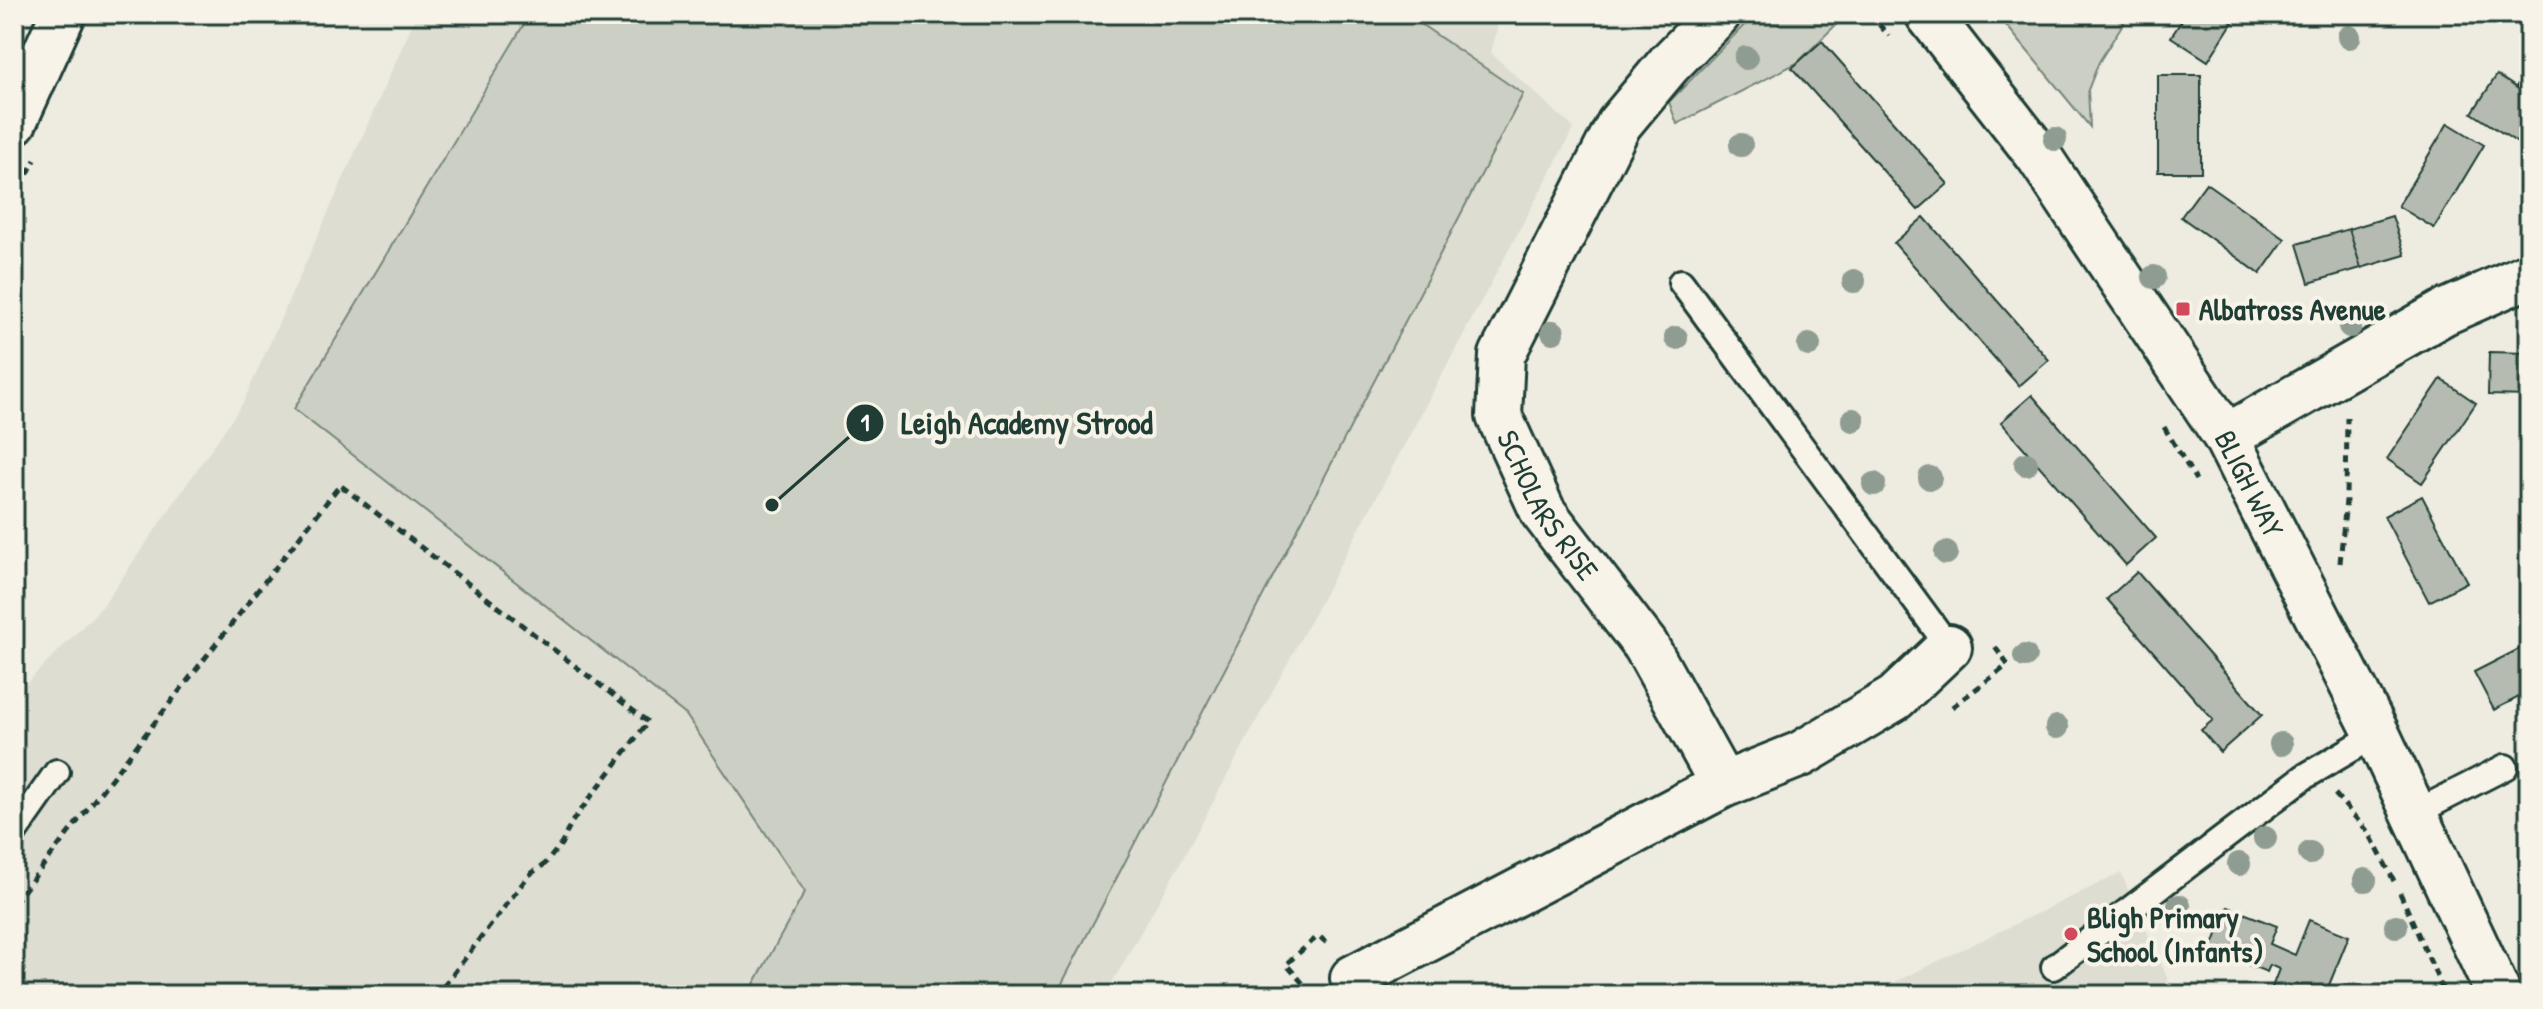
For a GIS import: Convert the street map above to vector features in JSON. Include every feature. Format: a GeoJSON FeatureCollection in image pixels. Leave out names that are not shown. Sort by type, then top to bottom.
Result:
{"type":"FeatureCollection","features":[{"type":"Feature","properties":{"kind":"street"},"geometry":{"type":"LineString","coordinates":[[14,122],[63,14]]}},
{"type":"Feature","properties":{"kind":"street","name":"SCHOLARS RISE"},"geometry":{"type":"LineString","coordinates":[[1718,14],[1669,64],[1619,124],[1502,355],[1499,416],[1543,512],[1646,646],[1723,785]]}},
{"type":"Feature","properties":{"kind":"street","name":"BLIGH WAY"},"geometry":{"type":"LineString","coordinates":[[1928,14],[2038,155],[2226,437],[2377,734],[2499,995]]}},
{"type":"Feature","properties":{"kind":"street"},"geometry":{"type":"LineString","coordinates":[[2226,437],[2443,313],[2529,275]]}},
{"type":"Feature","properties":{"kind":"street"},"geometry":{"type":"LineString","coordinates":[[1353,978],[1723,785],[1801,754],[1895,698],[1967,641]]}},
{"type":"Feature","properties":{"kind":"lane"},"geometry":{"type":"LineString","coordinates":[[1681,282],[1967,641]]}},
{"type":"Feature","properties":{"kind":"lane"},"geometry":{"type":"LineString","coordinates":[[2054,967],[2304,777],[2377,734]]}},
{"type":"Feature","properties":{"kind":"lane"},"geometry":{"type":"LineString","coordinates":[[2413,814],[2505,767]]}},
{"type":"Feature","properties":{"kind":"lane"},"geometry":{"type":"LineString","coordinates":[[14,833],[57,772]]}},
{"type":"Feature","properties":{"kind":"path"},"geometry":{"type":"LineString","coordinates":[[1870,14],[1894,41]]}},
{"type":"Feature","properties":{"kind":"path"},"geometry":{"type":"LineString","coordinates":[[2335,572],[2340,560],[2346,500],[2348,412]]}},
{"type":"Feature","properties":{"kind":"path"},"geometry":{"type":"LineString","coordinates":[[2161,423],[2202,487]]}},
{"type":"Feature","properties":{"kind":"path"},"geometry":{"type":"LineString","coordinates":[[14,903],[340,485],[648,722],[571,823],[562,843],[545,864],[529,875],[437,995]]}},
{"type":"Feature","properties":{"kind":"path"},"geometry":{"type":"LineString","coordinates":[[1948,710],[2008,665],[1967,641]]}},
{"type":"Feature","properties":{"kind":"path"},"geometry":{"type":"LineString","coordinates":[[2322,766],[2335,793],[2374,840],[2445,995]]}},
{"type":"Feature","properties":{"kind":"shaded area"},"geometry":{"type":"Polygon","coordinates":[[[417,14],[1501,14],[1491,53],[1574,128],[1181,862],[1105,995],[14,995],[14,696],[102,607],[243,403],[417,14]]]}},
{"type":"Feature","properties":{"kind":"shaded area"},"geometry":{"type":"Polygon","coordinates":[[[530,14],[1406,14],[1523,94],[1056,995],[748,995],[805,892],[686,715],[294,409],[530,14]]]}},
{"type":"Feature","properties":{"kind":"shaded area"},"geometry":{"type":"Polygon","coordinates":[[[1755,14],[1847,14],[1797,63],[1677,124],[1669,102],[1755,14]]]}},
{"type":"Feature","properties":{"kind":"shaded area"},"geometry":{"type":"Polygon","coordinates":[[[1997,14],[2129,14],[2099,62],[2088,90],[2090,127],[1997,14]]]}},
{"type":"Feature","properties":{"kind":"shaded area","name":"Bligh Primary School (Infants)"},"geometry":{"type":"Polygon","coordinates":[[[2121,873],[2175,995],[1868,995],[2121,873]]]}},
{"type":"Feature","properties":{"kind":"building"},"geometry":{"type":"Polygon","coordinates":[[[2186,14],[2238,14],[2208,61],[2171,37],[2186,14]]]}},
{"type":"Feature","properties":{"kind":"building"},"geometry":{"type":"Polygon","coordinates":[[[1822,41],[1948,184],[1918,210],[1792,68],[1822,41]]]}},
{"type":"Feature","properties":{"kind":"building"},"geometry":{"type":"Polygon","coordinates":[[[2529,67],[2529,96],[2516,87],[2529,67]]]}},
{"type":"Feature","properties":{"kind":"building"},"geometry":{"type":"Polygon","coordinates":[[[2158,75],[2201,75],[2201,172],[2158,172],[2158,75]]]}},
{"type":"Feature","properties":{"kind":"building"},"geometry":{"type":"Polygon","coordinates":[[[2497,75],[2529,96],[2527,149],[2472,113],[2497,75]]]}},
{"type":"Feature","properties":{"kind":"building"},"geometry":{"type":"Polygon","coordinates":[[[2448,123],[2484,145],[2434,228],[2398,206],[2448,123]]]}},
{"type":"Feature","properties":{"kind":"building"},"geometry":{"type":"Polygon","coordinates":[[[2206,183],[2285,239],[2260,274],[2181,217],[2206,183]]]}},
{"type":"Feature","properties":{"kind":"building"},"geometry":{"type":"Polygon","coordinates":[[[2392,216],[2405,255],[2361,268],[2349,229],[2392,216]]]}},
{"type":"Feature","properties":{"kind":"building"},"geometry":{"type":"Polygon","coordinates":[[[1924,217],[2049,360],[2019,386],[1894,243],[1924,217]]]}},
{"type":"Feature","properties":{"kind":"building"},"geometry":{"type":"Polygon","coordinates":[[[2349,229],[2361,268],[2309,283],[2297,244],[2349,229]]]}},
{"type":"Feature","properties":{"kind":"building"},"geometry":{"type":"Polygon","coordinates":[[[2489,352],[2529,353],[2529,396],[2488,395],[2489,352]]]}},
{"type":"Feature","properties":{"kind":"building"},"geometry":{"type":"Polygon","coordinates":[[[2441,379],[2476,403],[2422,483],[2387,459],[2441,379]]]}},
{"type":"Feature","properties":{"kind":"building"},"geometry":{"type":"Polygon","coordinates":[[[2032,395],[2156,538],[2126,565],[2001,422],[2032,395]]]}},
{"type":"Feature","properties":{"kind":"building"},"geometry":{"type":"Polygon","coordinates":[[[2422,496],[2467,582],[2429,602],[2384,516],[2422,496]]]}},
{"type":"Feature","properties":{"kind":"building"},"geometry":{"type":"Polygon","coordinates":[[[2137,572],[2262,715],[2220,752],[2201,730],[2213,720],[2107,599],[2137,572]]]}},
{"type":"Feature","properties":{"kind":"building"},"geometry":{"type":"Polygon","coordinates":[[[2529,644],[2529,692],[2494,710],[2474,672],[2529,644]]]}},
{"type":"Feature","properties":{"kind":"building"},"geometry":{"type":"Polygon","coordinates":[[[2228,907],[2277,926],[2270,944],[2295,955],[2309,920],[2349,936],[2325,995],[2269,995],[2279,969],[2270,965],[2267,972],[2211,950],[2228,907]]]}},
{"type":"Feature","properties":{"kind":"place","name":"Albatross Avenue"},"geometry":{"type":"Point","coordinates":[2183,309]}},
{"type":"Feature","properties":{"kind":"place","name":"Leigh Academy Strood"},"geometry":{"type":"Point","coordinates":[772,505]}},
{"type":"Feature","properties":{"kind":"place","name":"Bligh Primary School (Infants)"},"geometry":{"type":"Point","coordinates":[2071,934]}}]}
